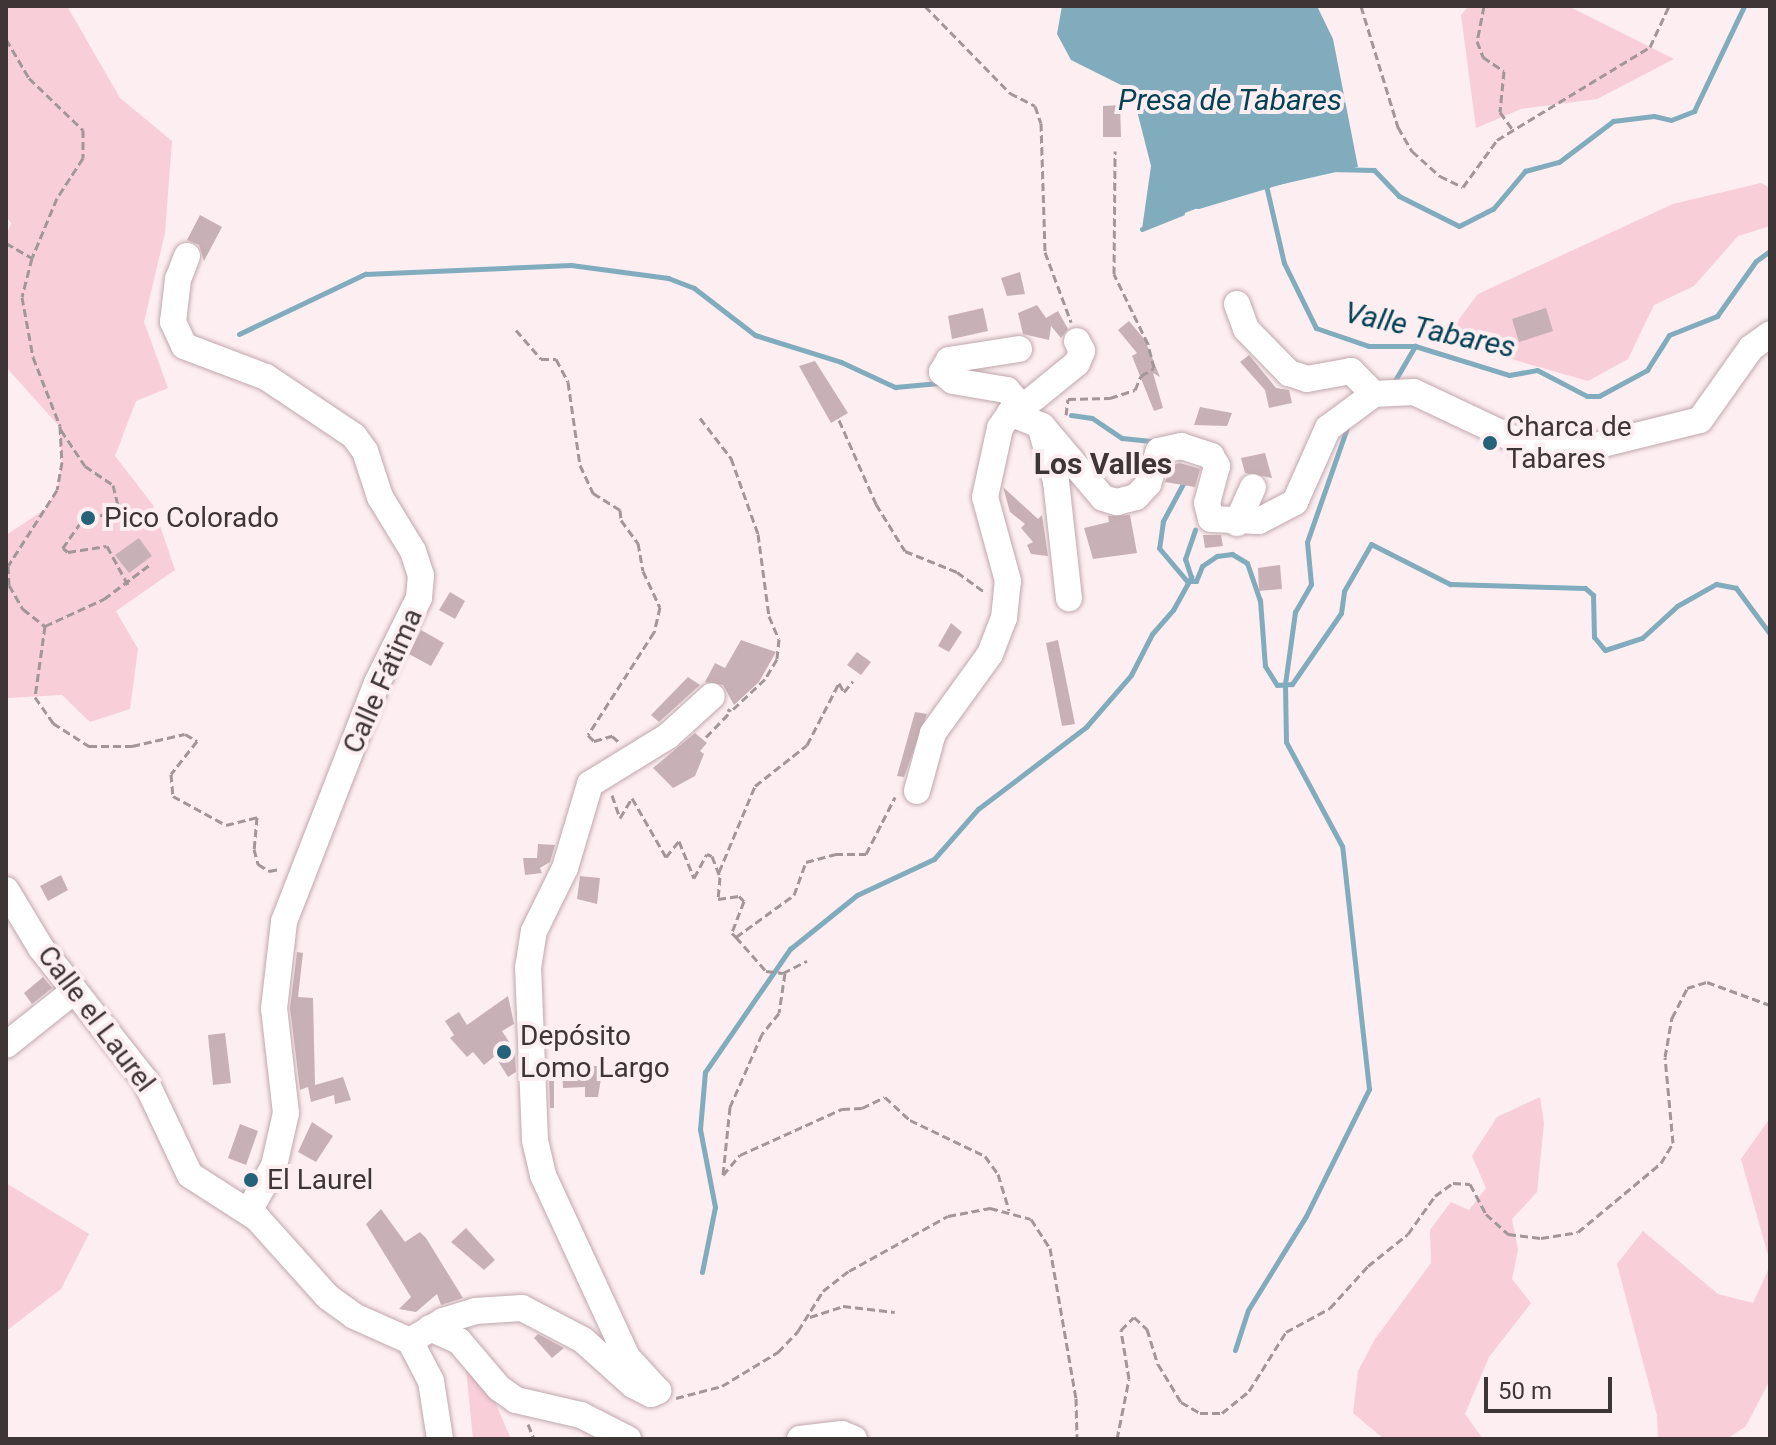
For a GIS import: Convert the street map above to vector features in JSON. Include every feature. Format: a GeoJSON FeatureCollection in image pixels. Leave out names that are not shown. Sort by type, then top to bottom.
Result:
{"type":"FeatureCollection","features":[{"type":"Feature","properties":{"kind":"street","name":"Calle Fátima"},"geometry":{"type":"LineString","coordinates":[[187,256],[178,279],[173,322],[184,346],[266,377],[354,436],[421,575],[413,613],[385,662],[302,868],[284,922],[276,968],[275,1039],[286,1113],[274,1166],[249,1211]]}},
{"type":"Feature","properties":{"kind":"street"},"geometry":{"type":"LineString","coordinates":[[1237,304],[1246,329],[1289,373],[1307,379],[1351,371],[1374,394]]}},
{"type":"Feature","properties":{"kind":"street"},"geometry":{"type":"LineString","coordinates":[[1019,349],[949,360],[942,372],[953,381],[1007,390],[1018,409],[1054,421],[1095,493],[1110,501],[1124,502],[1145,489],[1164,447],[1206,453],[1217,466],[1207,516],[1237,523],[1286,511],[1295,502],[1328,428],[1374,394],[1414,392],[1522,443],[1587,448],[1700,420],[1751,348],[1770,334]]}},
{"type":"Feature","properties":{"kind":"street"},"geometry":{"type":"LineString","coordinates":[[906,794],[933,733],[990,654],[1004,618],[1008,581],[985,487],[1002,423],[1077,363],[1082,355],[1077,341]]}},
{"type":"Feature","properties":{"kind":"street"},"geometry":{"type":"LineString","coordinates":[[1054,421],[1056,481],[1069,598]]}},
{"type":"Feature","properties":{"kind":"street"},"geometry":{"type":"LineString","coordinates":[[1237,523],[1253,487]]}},
{"type":"Feature","properties":{"kind":"street"},"geometry":{"type":"LineString","coordinates":[[440,1439],[440,1412],[420,1335],[490,1308],[533,1311],[594,1348],[633,1385],[651,1394],[658,1391],[622,1347],[543,1175],[535,1140],[526,993],[531,944],[565,868],[586,791],[613,766],[722,704]]}},
{"type":"Feature","properties":{"kind":"street","name":"Calle el Laurel"},"geometry":{"type":"LineString","coordinates":[[6,890],[74,991],[145,1080],[190,1175],[249,1211],[328,1297],[354,1316],[420,1335],[459,1341],[499,1388],[516,1400],[581,1415],[628,1439]]}},
{"type":"Feature","properties":{"kind":"street"},"geometry":{"type":"LineString","coordinates":[[6,1045],[74,991]]}},
{"type":"Feature","properties":{"kind":"street"},"geometry":{"type":"LineString","coordinates":[[800,1439],[842,1434],[854,1439]]}},
{"type":"Feature","properties":{"kind":"path"},"geometry":{"type":"LineString","coordinates":[[925,6],[1010,93],[1035,106],[1041,123],[1045,252],[1077,341]]}},
{"type":"Feature","properties":{"kind":"path"},"geometry":{"type":"LineString","coordinates":[[1361,6],[1398,127],[1412,151],[1440,176],[1463,187],[1497,140],[1650,47],[1669,6]]}},
{"type":"Feature","properties":{"kind":"path"},"geometry":{"type":"LineString","coordinates":[[1484,6],[1477,41],[1483,57],[1504,71],[1500,112],[1513,130]]}},
{"type":"Feature","properties":{"kind":"path"},"geometry":{"type":"LineString","coordinates":[[6,39],[29,78],[83,130],[83,158],[57,198],[32,258],[22,297],[33,357],[60,426],[76,456],[113,485],[119,509],[81,522],[63,548],[68,552],[107,546],[128,585]]}},
{"type":"Feature","properties":{"kind":"path"},"geometry":{"type":"LineString","coordinates":[[1054,421],[1068,399],[1125,393],[1154,368],[1148,344],[1114,274],[1115,151]]}},
{"type":"Feature","properties":{"kind":"path"},"geometry":{"type":"LineString","coordinates":[[6,243],[32,258]]}},
{"type":"Feature","properties":{"kind":"path"},"geometry":{"type":"LineString","coordinates":[[516,330],[541,359],[556,359],[568,382],[580,465],[593,493],[620,510],[621,520],[638,543],[643,571],[660,607],[654,632],[588,735],[594,741],[612,736],[619,740],[613,766],[613,801],[619,818],[632,798],[666,857],[679,841],[694,878],[707,854],[719,872]]}},
{"type":"Feature","properties":{"kind":"path"},"geometry":{"type":"LineString","coordinates":[[700,418],[731,458],[758,534],[769,616],[779,639],[777,659],[765,679],[722,704],[706,737]]}},
{"type":"Feature","properties":{"kind":"path"},"geometry":{"type":"LineString","coordinates":[[839,420],[876,504],[905,551],[957,572],[986,593]]}},
{"type":"Feature","properties":{"kind":"path"},"geometry":{"type":"LineString","coordinates":[[45,626],[23,609],[9,585],[8,566],[57,490],[60,426]]}},
{"type":"Feature","properties":{"kind":"path"},"geometry":{"type":"LineString","coordinates":[[45,626],[128,585],[152,563]]}},
{"type":"Feature","properties":{"kind":"path"},"geometry":{"type":"LineString","coordinates":[[45,626],[35,697],[53,723],[89,746],[132,746],[185,734],[197,741],[171,774],[173,796],[226,825],[257,817],[254,849],[258,864],[269,871],[302,868]]}},
{"type":"Feature","properties":{"kind":"path"},"geometry":{"type":"LineString","coordinates":[[807,961],[785,973],[766,971],[732,933],[744,901],[739,896],[718,899],[719,872],[755,786],[807,745],[839,683],[844,692],[853,681]]}},
{"type":"Feature","properties":{"kind":"path"},"geometry":{"type":"LineString","coordinates":[[736,937],[794,895],[806,862],[835,854],[866,854],[906,794]]}},
{"type":"Feature","properties":{"kind":"path"},"geometry":{"type":"LineString","coordinates":[[785,973],[779,1013],[762,1034],[730,1107],[723,1175],[740,1155],[842,1109],[862,1108],[885,1097],[910,1120],[985,1156],[998,1174],[1009,1210]]}},
{"type":"Feature","properties":{"kind":"path"},"geometry":{"type":"LineString","coordinates":[[1117,1439],[1129,1379],[1121,1330],[1134,1317],[1147,1329],[1158,1364],[1181,1402],[1200,1413],[1222,1413],[1249,1391],[1286,1332],[1330,1308],[1368,1266],[1408,1234],[1435,1196],[1453,1183],[1470,1184],[1486,1214],[1508,1234],[1541,1238],[1578,1232],[1661,1163],[1673,1143],[1665,1057],[1672,1018],[1687,988],[1707,982],[1770,1005]]}},
{"type":"Feature","properties":{"kind":"path"},"geometry":{"type":"LineString","coordinates":[[658,1391],[688,1398],[722,1386],[778,1352],[807,1319],[833,1282],[938,1220],[971,1209],[1009,1210],[1037,1224],[1050,1248],[1076,1398],[1077,1439]]}},
{"type":"Feature","properties":{"kind":"path"},"geometry":{"type":"LineString","coordinates":[[807,1319],[843,1306],[895,1312]]}},
{"type":"Feature","properties":{"kind":"shaded area"},"geometry":{"type":"Polygon","coordinates":[[[6,6],[67,6],[120,98],[172,141],[165,233],[144,322],[168,388],[136,401],[115,456],[153,505],[175,570],[116,611],[138,649],[130,709],[90,722],[62,695],[6,698],[6,535],[44,510],[57,490],[62,462],[59,426],[6,367],[6,237],[11,223],[6,216],[6,6]]]}},
{"type":"Feature","properties":{"kind":"shaded area"},"geometry":{"type":"Polygon","coordinates":[[[1469,6],[1568,6],[1674,59],[1597,99],[1521,109],[1476,128],[1461,15],[1469,6]]]}},
{"type":"Feature","properties":{"kind":"shaded area"},"geometry":{"type":"Polygon","coordinates":[[[1761,183],[1770,188],[1770,226],[1738,236],[1694,286],[1654,305],[1628,359],[1588,381],[1473,348],[1454,326],[1478,294],[1673,204],[1761,183]]]}},
{"type":"Feature","properties":{"kind":"shaded area"},"geometry":{"type":"Polygon","coordinates":[[[1540,1097],[1544,1123],[1537,1192],[1512,1219],[1518,1250],[1512,1279],[1531,1303],[1489,1357],[1465,1414],[1483,1439],[1384,1439],[1353,1413],[1358,1371],[1375,1339],[1431,1263],[1430,1230],[1451,1202],[1469,1210],[1486,1188],[1472,1156],[1497,1117],[1540,1097]]]}},
{"type":"Feature","properties":{"kind":"shaded area"},"geometry":{"type":"Polygon","coordinates":[[[1770,1122],[1770,1262],[1741,1159],[1770,1122]]]}},
{"type":"Feature","properties":{"kind":"shaded area"},"geometry":{"type":"Polygon","coordinates":[[[6,1183],[89,1234],[61,1289],[6,1331],[6,1183]]]}},
{"type":"Feature","properties":{"kind":"shaded area"},"geometry":{"type":"Polygon","coordinates":[[[1643,1231],[1718,1294],[1753,1303],[1770,1266],[1770,1380],[1746,1426],[1727,1439],[1658,1439],[1657,1415],[1617,1264],[1643,1231]]]}},
{"type":"Feature","properties":{"kind":"shaded area"},"geometry":{"type":"Polygon","coordinates":[[[466,1369],[495,1402],[511,1439],[473,1439],[466,1369]]]}},
{"type":"Feature","properties":{"kind":"water","name":"Presa de Tabares"},"geometry":{"type":"Polygon","coordinates":[[[1062,6],[1317,6],[1333,39],[1358,167],[1230,196],[1142,229],[1151,166],[1135,103],[1125,87],[1071,60],[1057,34],[1062,6]]]}},
{"type":"Feature","properties":{"kind":"building"},"geometry":{"type":"Polygon","coordinates":[[[1120,105],[1121,137],[1103,137],[1103,106],[1120,105]]]}},
{"type":"Feature","properties":{"kind":"building"},"geometry":{"type":"Polygon","coordinates":[[[200,215],[222,227],[204,261],[199,245],[187,240],[200,215]]]}},
{"type":"Feature","properties":{"kind":"building"},"geometry":{"type":"Polygon","coordinates":[[[1020,272],[1025,294],[1007,296],[1001,278],[1020,272]]]}},
{"type":"Feature","properties":{"kind":"building"},"geometry":{"type":"Polygon","coordinates":[[[1037,305],[1046,318],[1058,311],[1068,329],[1061,338],[1051,326],[1049,340],[1023,334],[1018,313],[1037,305]]]}},
{"type":"Feature","properties":{"kind":"building"},"geometry":{"type":"Polygon","coordinates":[[[983,308],[988,331],[952,339],[948,316],[983,308]]]}},
{"type":"Feature","properties":{"kind":"building"},"geometry":{"type":"Polygon","coordinates":[[[1546,308],[1553,331],[1519,342],[1512,319],[1546,308]]]}},
{"type":"Feature","properties":{"kind":"building"},"geometry":{"type":"Polygon","coordinates":[[[1129,321],[1145,340],[1160,377],[1153,373],[1163,408],[1154,411],[1132,356],[1137,353],[1118,330],[1129,321]]]}},
{"type":"Feature","properties":{"kind":"building"},"geometry":{"type":"Polygon","coordinates":[[[1249,355],[1276,388],[1289,390],[1292,403],[1269,408],[1265,390],[1240,362],[1249,355]]]}},
{"type":"Feature","properties":{"kind":"building"},"geometry":{"type":"Polygon","coordinates":[[[815,361],[848,413],[831,423],[799,366],[815,361]]]}},
{"type":"Feature","properties":{"kind":"building"},"geometry":{"type":"Polygon","coordinates":[[[1200,407],[1232,413],[1227,426],[1194,425],[1200,407]]]}},
{"type":"Feature","properties":{"kind":"building"},"geometry":{"type":"Polygon","coordinates":[[[1265,453],[1272,478],[1245,473],[1241,458],[1265,453]]]}},
{"type":"Feature","properties":{"kind":"building"},"geometry":{"type":"Polygon","coordinates":[[[1180,463],[1200,469],[1195,487],[1165,482],[1171,465],[1180,463]]]}},
{"type":"Feature","properties":{"kind":"building"},"geometry":{"type":"Polygon","coordinates":[[[1003,487],[1038,519],[1042,515],[1048,556],[1031,554],[1027,545],[1033,542],[1021,528],[1025,524],[1010,512],[1003,487]]]}},
{"type":"Feature","properties":{"kind":"building"},"geometry":{"type":"Polygon","coordinates":[[[1130,515],[1137,553],[1093,559],[1084,528],[1109,522],[1108,516],[1130,515]]]}},
{"type":"Feature","properties":{"kind":"building"},"geometry":{"type":"Polygon","coordinates":[[[1203,535],[1221,535],[1223,546],[1205,548],[1203,535]]]}},
{"type":"Feature","properties":{"kind":"building"},"geometry":{"type":"Polygon","coordinates":[[[139,538],[152,556],[129,573],[115,555],[139,538]]]}},
{"type":"Feature","properties":{"kind":"building"},"geometry":{"type":"Polygon","coordinates":[[[1280,565],[1282,589],[1259,591],[1258,568],[1280,565]]]}},
{"type":"Feature","properties":{"kind":"building"},"geometry":{"type":"Polygon","coordinates":[[[450,592],[465,601],[455,619],[439,610],[450,592]]]}},
{"type":"Feature","properties":{"kind":"building"},"geometry":{"type":"Polygon","coordinates":[[[951,623],[962,632],[949,652],[938,646],[951,623]]]}},
{"type":"Feature","properties":{"kind":"building"},"geometry":{"type":"Polygon","coordinates":[[[421,630],[444,643],[431,666],[409,654],[421,630]]]}},
{"type":"Feature","properties":{"kind":"building"},"geometry":{"type":"Polygon","coordinates":[[[741,640],[776,652],[759,682],[734,705],[723,685],[705,682],[715,663],[725,668],[741,640]]]}},
{"type":"Feature","properties":{"kind":"building"},"geometry":{"type":"Polygon","coordinates":[[[1058,640],[1075,724],[1062,726],[1046,643],[1058,640]]]}},
{"type":"Feature","properties":{"kind":"building"},"geometry":{"type":"Polygon","coordinates":[[[857,652],[871,662],[861,675],[847,665],[857,652]]]}},
{"type":"Feature","properties":{"kind":"building"},"geometry":{"type":"Polygon","coordinates":[[[688,677],[700,685],[659,722],[651,715],[688,677]]]}},
{"type":"Feature","properties":{"kind":"building"},"geometry":{"type":"Polygon","coordinates":[[[915,712],[927,714],[904,777],[897,776],[915,712]]]}},
{"type":"Feature","properties":{"kind":"building"},"geometry":{"type":"Polygon","coordinates":[[[695,733],[707,743],[700,751],[704,754],[695,776],[673,788],[653,768],[695,733]]]}},
{"type":"Feature","properties":{"kind":"building"},"geometry":{"type":"Polygon","coordinates":[[[538,844],[555,845],[550,862],[540,868],[542,873],[525,875],[523,858],[537,858],[538,844]]]}},
{"type":"Feature","properties":{"kind":"building"},"geometry":{"type":"Polygon","coordinates":[[[61,875],[68,890],[48,901],[40,886],[61,875]]]}},
{"type":"Feature","properties":{"kind":"building"},"geometry":{"type":"Polygon","coordinates":[[[580,876],[600,878],[597,904],[577,899],[580,876]]]}},
{"type":"Feature","properties":{"kind":"building"},"geometry":{"type":"Polygon","coordinates":[[[297,952],[303,953],[298,997],[313,998],[315,1085],[343,1077],[351,1100],[335,1104],[334,1095],[311,1102],[308,1087],[300,1090],[290,1008],[297,952]]]}},
{"type":"Feature","properties":{"kind":"building"},"geometry":{"type":"Polygon","coordinates":[[[43,977],[52,988],[32,1004],[24,993],[43,977]]]}},
{"type":"Feature","properties":{"kind":"building"},"geometry":{"type":"Polygon","coordinates":[[[508,996],[514,1024],[502,1031],[515,1051],[516,1072],[508,1077],[495,1056],[484,1065],[473,1052],[467,1057],[450,1038],[454,1035],[445,1021],[459,1012],[467,1025],[508,996]]]}},
{"type":"Feature","properties":{"kind":"building"},"geometry":{"type":"Polygon","coordinates":[[[225,1033],[231,1083],[213,1085],[208,1035],[225,1033]]]}},
{"type":"Feature","properties":{"kind":"building"},"geometry":{"type":"Polygon","coordinates":[[[603,1066],[598,1097],[585,1097],[585,1087],[563,1088],[562,1067],[603,1066]]]}},
{"type":"Feature","properties":{"kind":"building"},"geometry":{"type":"Polygon","coordinates":[[[549,1079],[554,1079],[554,1108],[550,1108],[549,1079]]]}},
{"type":"Feature","properties":{"kind":"building"},"geometry":{"type":"Polygon","coordinates":[[[312,1122],[333,1136],[316,1162],[298,1152],[312,1122]]]}},
{"type":"Feature","properties":{"kind":"building"},"geometry":{"type":"Polygon","coordinates":[[[240,1124],[258,1131],[246,1165],[228,1158],[240,1124]]]}},
{"type":"Feature","properties":{"kind":"building"},"geometry":{"type":"Polygon","coordinates":[[[381,1209],[405,1242],[420,1232],[426,1238],[463,1298],[441,1305],[437,1294],[416,1312],[399,1309],[411,1297],[366,1224],[381,1209]]]}},
{"type":"Feature","properties":{"kind":"building"},"geometry":{"type":"Polygon","coordinates":[[[466,1228],[495,1260],[484,1270],[451,1242],[466,1228]]]}},
{"type":"Feature","properties":{"kind":"building"},"geometry":{"type":"Polygon","coordinates":[[[538,1334],[564,1348],[552,1358],[534,1338],[538,1334]]]}},
{"type":"Feature","properties":{"kind":"waterway"},"geometry":{"type":"LineString","coordinates":[[1302,176],[1329,169],[1374,170],[1399,196],[1459,226],[1493,209],[1525,171],[1559,162],[1613,121],[1654,116],[1671,120],[1694,111],[1744,6]]}},
{"type":"Feature","properties":{"kind":"waterway"},"geometry":{"type":"LineString","coordinates":[[1198,206],[1292,178]]}},
{"type":"Feature","properties":{"kind":"waterway","name":"Valle Tabares"},"geometry":{"type":"LineString","coordinates":[[1265,181],[1284,263],[1316,328],[1369,346],[1415,346],[1509,375],[1537,370],[1587,396],[1599,396],[1647,370],[1669,335],[1717,316],[1756,261],[1770,251]]}},
{"type":"Feature","properties":{"kind":"waterway"},"geometry":{"type":"LineString","coordinates":[[1142,229],[1182,213]]}},
{"type":"Feature","properties":{"kind":"waterway"},"geometry":{"type":"LineString","coordinates":[[239,334],[365,274],[571,265],[668,278],[694,288],[755,335],[841,362],[895,387],[939,383]]}},
{"type":"Feature","properties":{"kind":"waterway"},"geometry":{"type":"LineString","coordinates":[[1394,382],[1415,346]]}},
{"type":"Feature","properties":{"kind":"waterway"},"geometry":{"type":"LineString","coordinates":[[1071,415],[1092,418],[1122,438],[1151,441]]}},
{"type":"Feature","properties":{"kind":"waterway"},"geometry":{"type":"LineString","coordinates":[[1235,1350],[1248,1310],[1306,1216],[1369,1089],[1342,846],[1286,742],[1285,684],[1295,612],[1311,584],[1307,542],[1348,425]]}},
{"type":"Feature","properties":{"kind":"waterway"},"geometry":{"type":"LineString","coordinates":[[1185,480],[1163,521],[1159,548],[1187,581],[1196,581],[1202,566],[1217,556],[1232,554],[1247,563],[1260,600],[1265,666],[1277,685],[1292,684],[1341,613],[1344,591],[1371,544],[1450,584],[1585,588],[1593,595],[1594,637],[1605,650],[1642,638],[1677,606],[1716,584],[1736,588],[1770,634]]}},
{"type":"Feature","properties":{"kind":"waterway"},"geometry":{"type":"LineString","coordinates":[[702,1272],[715,1207],[700,1129],[705,1072],[790,949],[857,895],[934,859],[978,809],[1086,727],[1131,675],[1152,634],[1173,610],[1191,577],[1185,559],[1195,530]]}},
{"type":"Feature","properties":{"kind":"place","name":"Charca de Tabares"},"geometry":{"type":"Point","coordinates":[1490,443]}},
{"type":"Feature","properties":{"kind":"place","name":"Pico Colorado"},"geometry":{"type":"Point","coordinates":[88,518]}},
{"type":"Feature","properties":{"kind":"place","name":"Depósito Lomo Largo"},"geometry":{"type":"Point","coordinates":[504,1052]}},
{"type":"Feature","properties":{"kind":"place","name":"El Laurel"},"geometry":{"type":"Point","coordinates":[251,1180]}},
{"type":"Feature","properties":{"kind":"district","name":"Los Valles"},"geometry":{"type":"Point","coordinates":[1103,464]}}]}
